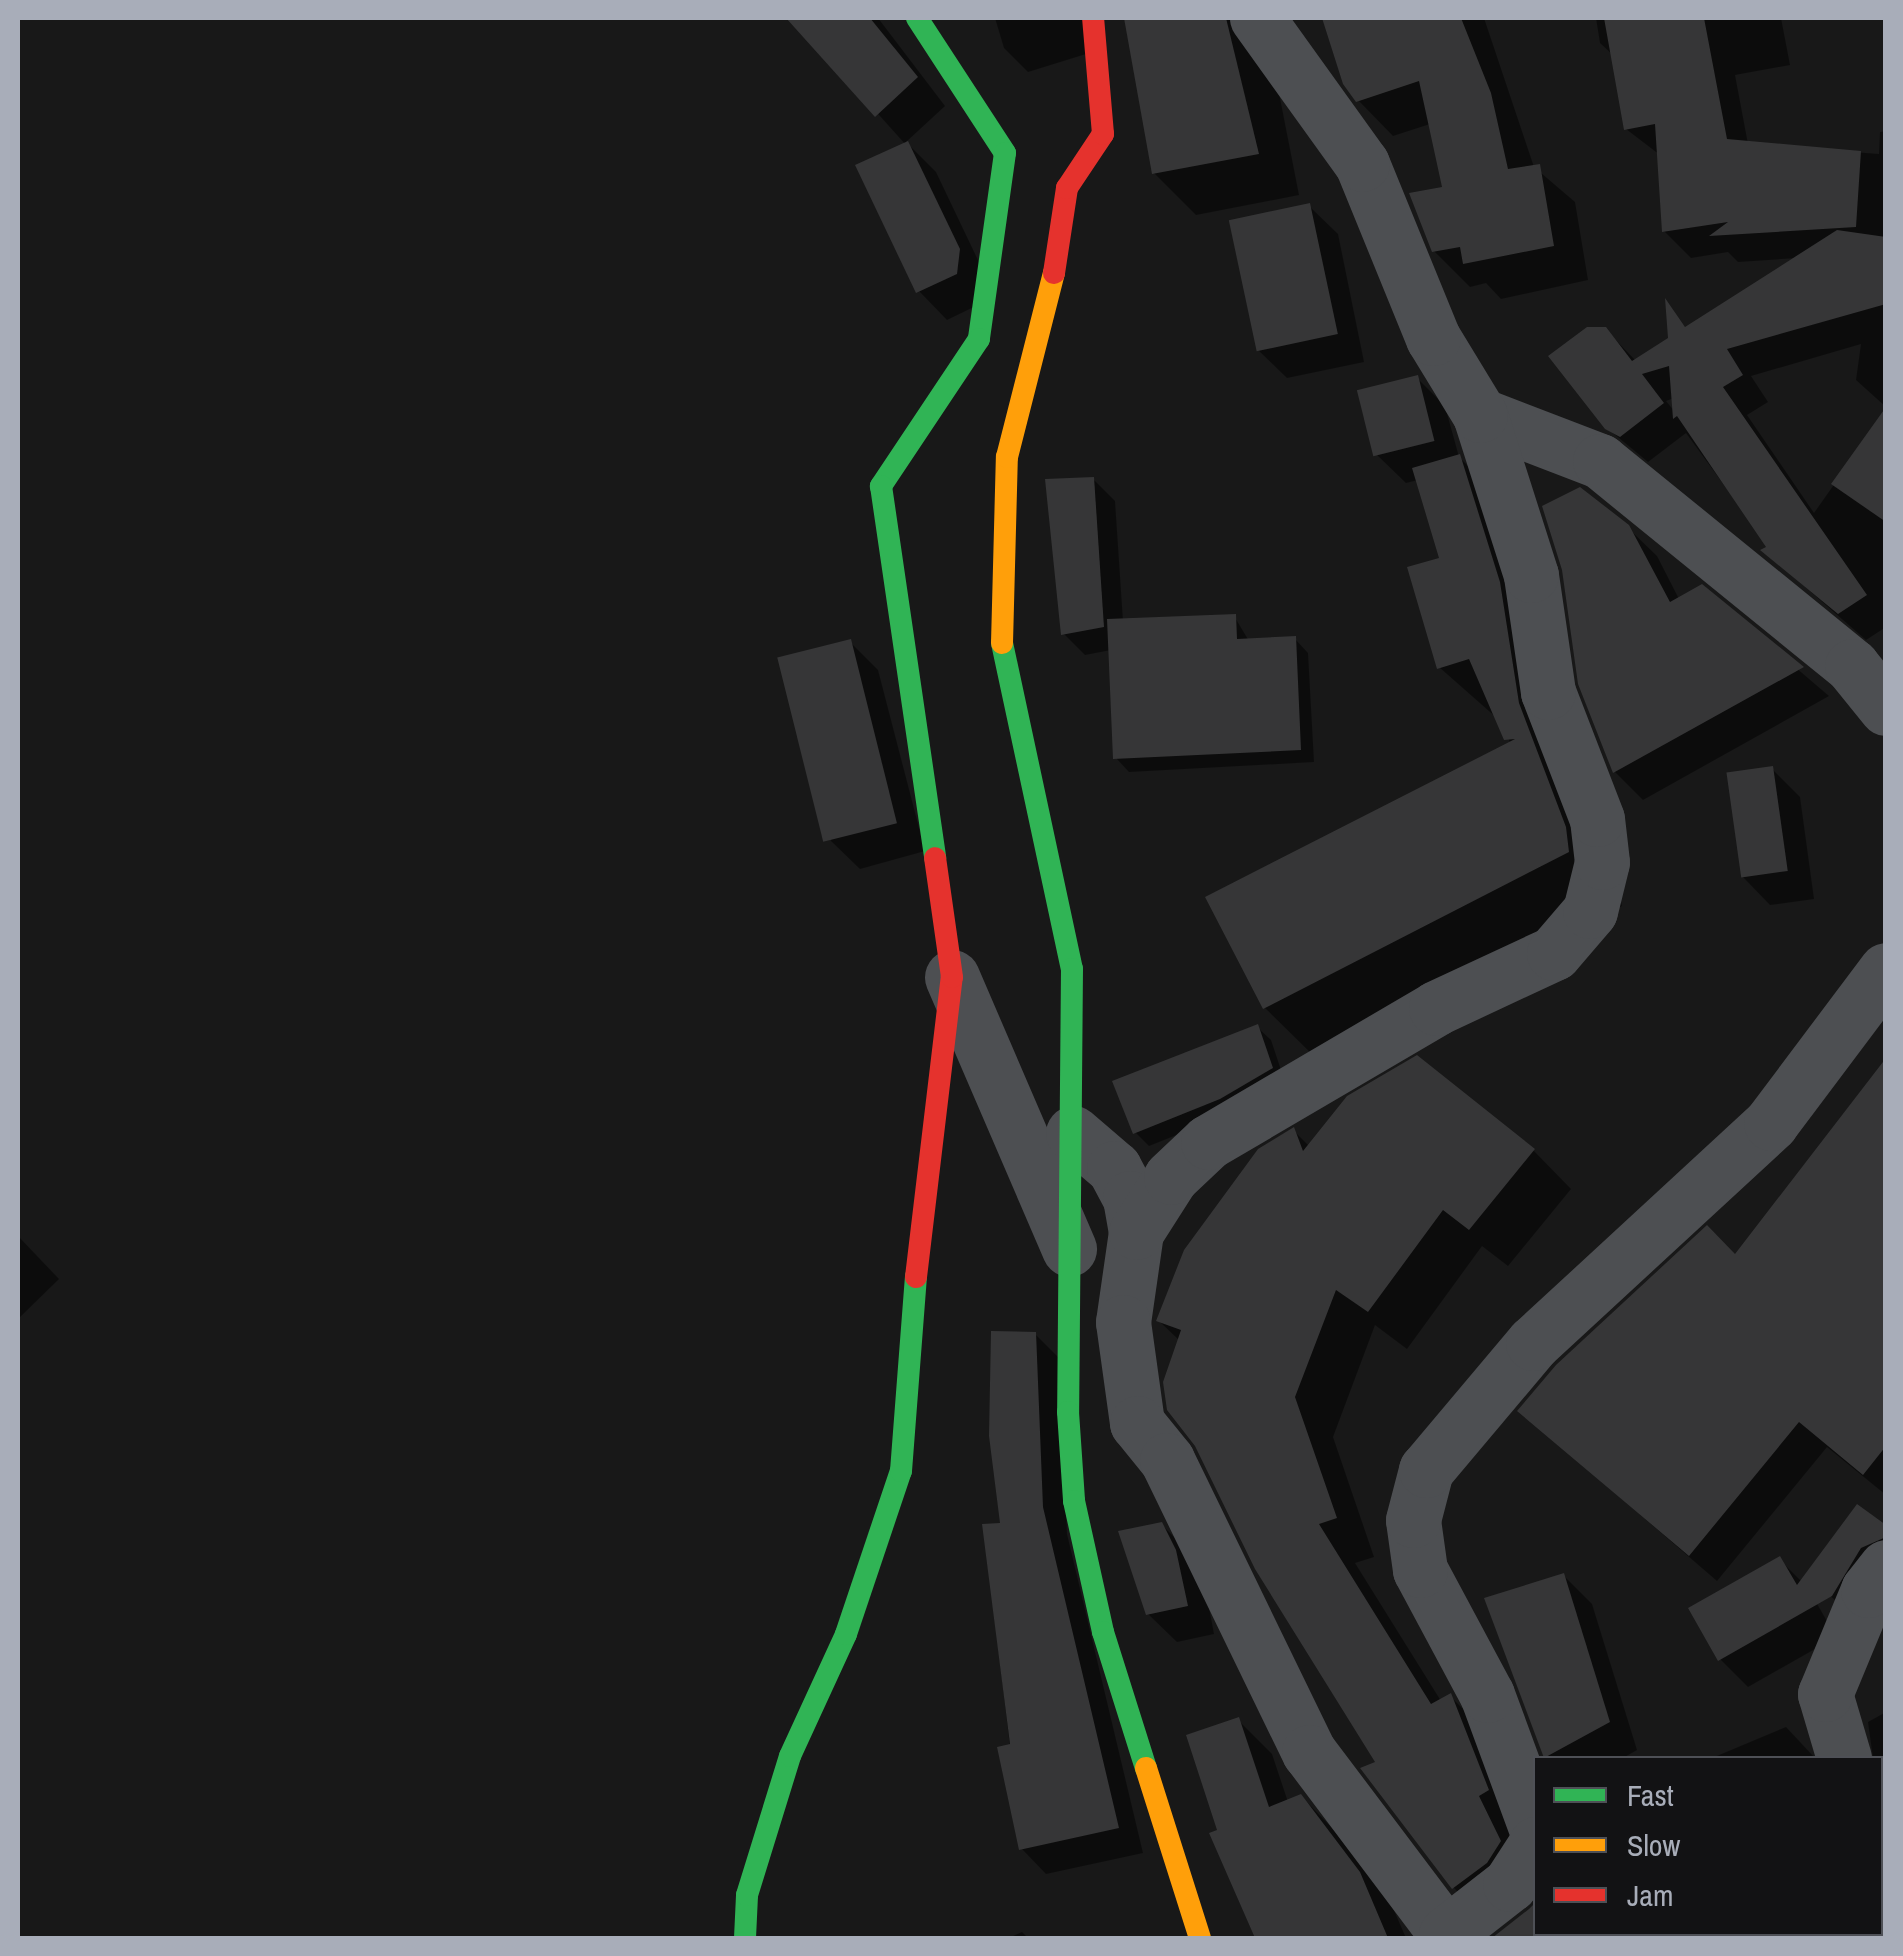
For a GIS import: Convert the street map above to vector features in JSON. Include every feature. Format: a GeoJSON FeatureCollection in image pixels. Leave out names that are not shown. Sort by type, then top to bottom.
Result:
{"type":"FeatureCollection","features":[{"type":"Feature","properties":{"kind":"main road"},"geometry":{"type":"LineString","coordinates":[[745,1938],[747,1895],[790,1756],[846,1634],[901,1471],[924,1178],[952,977],[880,486],[980,339],[1004,152],[917,18]]}},
{"type":"Feature","properties":{"kind":"main road"},"geometry":{"type":"LineString","coordinates":[[1093,18],[1103,134],[1067,188],[1055,278],[1007,457],[1001,564],[1002,651],[1012,717],[1072,969],[1068,1412],[1084,1564],[1200,1938]]}},
{"type":"Feature","properties":{"kind":"street"},"geometry":{"type":"LineString","coordinates":[[1136,1232],[1171,1177],[1208,1142],[1436,1008],[1554,953],[1590,910],[1602,862],[1597,819],[1548,692],[1531,576],[1480,415],[1433,338],[1362,164],[1257,18]]}},
{"type":"Feature","properties":{"kind":"street"},"geometry":{"type":"LineString","coordinates":[[1480,415],[1600,461],[1878,682]]}},
{"type":"Feature","properties":{"kind":"street"},"geometry":{"type":"LineString","coordinates":[[1533,1820],[1487,1695],[1420,1570],[1412,1520],[1426,1470],[1534,1343],[1770,1123],[1886,970]]}},
{"type":"Feature","properties":{"kind":"street"},"geometry":{"type":"LineString","coordinates":[[952,977],[1069,1249]]}},
{"type":"Feature","properties":{"kind":"street"},"geometry":{"type":"LineString","coordinates":[[1073,1133],[1114,1168],[1130,1198],[1136,1232],[1123,1322],[1137,1423],[1166,1460],[1309,1752],[1447,1936],[1510,1884],[1533,1849]]}},
{"type":"Feature","properties":{"kind":"street"},"geometry":{"type":"LineString","coordinates":[[1843,1756],[1825,1694],[1868,1590],[1886,1566]]}},
{"type":"Feature","properties":{"kind":"building"},"geometry":{"type":"Polygon","coordinates":[[[786,18],[870,18],[918,77],[875,117],[786,18]]]}},
{"type":"Feature","properties":{"kind":"building"},"geometry":{"type":"Polygon","coordinates":[[[1124,18],[1226,18],[1259,154],[1152,174],[1124,18]]]}},
{"type":"Feature","properties":{"kind":"building"},"geometry":{"type":"Polygon","coordinates":[[[1322,18],[1461,18],[1491,93],[1508,169],[1540,164],[1554,246],[1463,264],[1460,247],[1432,252],[1409,193],[1442,187],[1419,81],[1356,102],[1343,84],[1322,18]]]}},
{"type":"Feature","properties":{"kind":"building"},"geometry":{"type":"Polygon","coordinates":[[[1604,18],[1704,18],[1727,139],[1861,151],[1856,227],[1709,236],[1728,222],[1662,232],[1655,124],[1624,130],[1604,18]]]}},
{"type":"Feature","properties":{"kind":"building"},"geometry":{"type":"Polygon","coordinates":[[[908,141],[960,249],[957,274],[916,293],[855,165],[908,141]]]}},
{"type":"Feature","properties":{"kind":"building"},"geometry":{"type":"Polygon","coordinates":[[[1310,203],[1338,334],[1257,351],[1229,220],[1310,203]]]}},
{"type":"Feature","properties":{"kind":"building"},"geometry":{"type":"Polygon","coordinates":[[[1837,230],[1886,237],[1886,304],[1727,349],[1743,375],[1723,387],[1867,595],[1838,614],[1760,550],[1766,547],[1677,416],[1673,419],[1669,366],[1642,374],[1664,403],[1620,437],[1605,429],[1548,356],[1587,327],[1606,327],[1632,361],[1668,338],[1665,298],[1685,327],[1837,230]]]}},
{"type":"Feature","properties":{"kind":"building"},"geometry":{"type":"Polygon","coordinates":[[[1418,375],[1434,441],[1373,456],[1357,390],[1418,375]]]}},
{"type":"Feature","properties":{"kind":"building"},"geometry":{"type":"Polygon","coordinates":[[[1886,407],[1886,522],[1831,484],[1886,407]]]}},
{"type":"Feature","properties":{"kind":"building"},"geometry":{"type":"Polygon","coordinates":[[[1460,454],[1500,582],[1519,703],[1566,827],[1569,852],[1263,1009],[1205,897],[1515,739],[1504,740],[1469,659],[1437,669],[1407,567],[1439,558],[1412,468],[1460,454]]]}},
{"type":"Feature","properties":{"kind":"building"},"geometry":{"type":"Polygon","coordinates":[[[1094,477],[1104,627],[1061,635],[1045,479],[1094,477]]]}},
{"type":"Feature","properties":{"kind":"building"},"geometry":{"type":"Polygon","coordinates":[[[1580,487],[1629,525],[1670,602],[1702,584],[1804,667],[1613,773],[1578,684],[1562,570],[1542,506],[1580,487]]]}},
{"type":"Feature","properties":{"kind":"building"},"geometry":{"type":"Polygon","coordinates":[[[1236,614],[1237,639],[1296,636],[1301,750],[1113,759],[1107,619],[1236,614]]]}},
{"type":"Feature","properties":{"kind":"building"},"geometry":{"type":"Polygon","coordinates":[[[851,639],[897,823],[823,842],[777,657],[851,639]]]}},
{"type":"Feature","properties":{"kind":"building"},"geometry":{"type":"Polygon","coordinates":[[[1773,766],[1788,871],[1741,878],[1726,773],[1773,766]]]}},
{"type":"Feature","properties":{"kind":"building"},"geometry":{"type":"Polygon","coordinates":[[[1258,1024],[1273,1068],[1220,1099],[1133,1134],[1112,1081],[1258,1024]]]}},
{"type":"Feature","properties":{"kind":"building"},"geometry":{"type":"Polygon","coordinates":[[[1417,1055],[1535,1149],[1469,1230],[1443,1210],[1368,1312],[1336,1290],[1295,1397],[1337,1518],[1319,1524],[1431,1704],[1451,1693],[1489,1790],[1479,1796],[1501,1841],[1487,1863],[1452,1889],[1360,1768],[1375,1762],[1255,1569],[1195,1446],[1167,1410],[1163,1382],[1181,1330],[1156,1321],[1184,1250],[1258,1149],[1294,1127],[1303,1151],[1347,1096],[1417,1055]]]}},
{"type":"Feature","properties":{"kind":"building"},"geometry":{"type":"Polygon","coordinates":[[[1886,1058],[1886,1446],[1863,1475],[1799,1422],[1689,1556],[1517,1411],[1556,1365],[1707,1225],[1735,1254],[1886,1058]]]}},
{"type":"Feature","properties":{"kind":"building"},"geometry":{"type":"Polygon","coordinates":[[[991,1331],[1036,1332],[1043,1507],[1119,1828],[1019,1850],[997,1747],[1010,1744],[982,1524],[1000,1523],[989,1436],[991,1331]]]}},
{"type":"Feature","properties":{"kind":"building"},"geometry":{"type":"Polygon","coordinates":[[[1857,1504],[1886,1525],[1886,1537],[1861,1548],[1832,1596],[1718,1661],[1688,1608],[1780,1556],[1797,1585],[1857,1504]]]}},
{"type":"Feature","properties":{"kind":"building"},"geometry":{"type":"Polygon","coordinates":[[[1162,1522],[1176,1550],[1188,1606],[1146,1615],[1118,1531],[1162,1522]]]}},
{"type":"Feature","properties":{"kind":"building"},"geometry":{"type":"Polygon","coordinates":[[[1564,1573],[1610,1722],[1543,1756],[1484,1598],[1564,1573]]]}},
{"type":"Feature","properties":{"kind":"building"},"geometry":{"type":"Polygon","coordinates":[[[1239,1717],[1269,1807],[1301,1794],[1360,1872],[1388,1938],[1255,1938],[1209,1833],[1217,1830],[1186,1735],[1239,1717]]]}},
{"type":"Feature","properties":{"kind":"building"},"geometry":{"type":"Polygon","coordinates":[[[1533,1905],[1536,1938],[1492,1938],[1533,1905]]]}},
{"type":"Feature","properties":{"kind":"traffic: fast"},"geometry":{"type":"LineString","coordinates":[[917,18],[1005,153],[979,339],[881,486],[935,858]]}},
{"type":"Feature","properties":{"kind":"traffic: fast"},"geometry":{"type":"LineString","coordinates":[[1002,643],[1072,969],[1068,1412],[1074,1501],[1103,1632],[1146,1768]]}},
{"type":"Feature","properties":{"kind":"traffic: fast"},"geometry":{"type":"LineString","coordinates":[[745,1938],[747,1895],[790,1756],[846,1634],[901,1471],[916,1277]]}},
{"type":"Feature","properties":{"kind":"traffic: slow"},"geometry":{"type":"LineString","coordinates":[[1002,643],[1007,457],[1054,273]]}},
{"type":"Feature","properties":{"kind":"traffic: slow"},"geometry":{"type":"LineString","coordinates":[[1146,1768],[1200,1938]]}},
{"type":"Feature","properties":{"kind":"traffic: jam"},"geometry":{"type":"LineString","coordinates":[[1054,273],[1067,188],[1103,134],[1093,18]]}},
{"type":"Feature","properties":{"kind":"traffic: jam"},"geometry":{"type":"LineString","coordinates":[[916,1277],[952,977],[935,858]]}}]}
